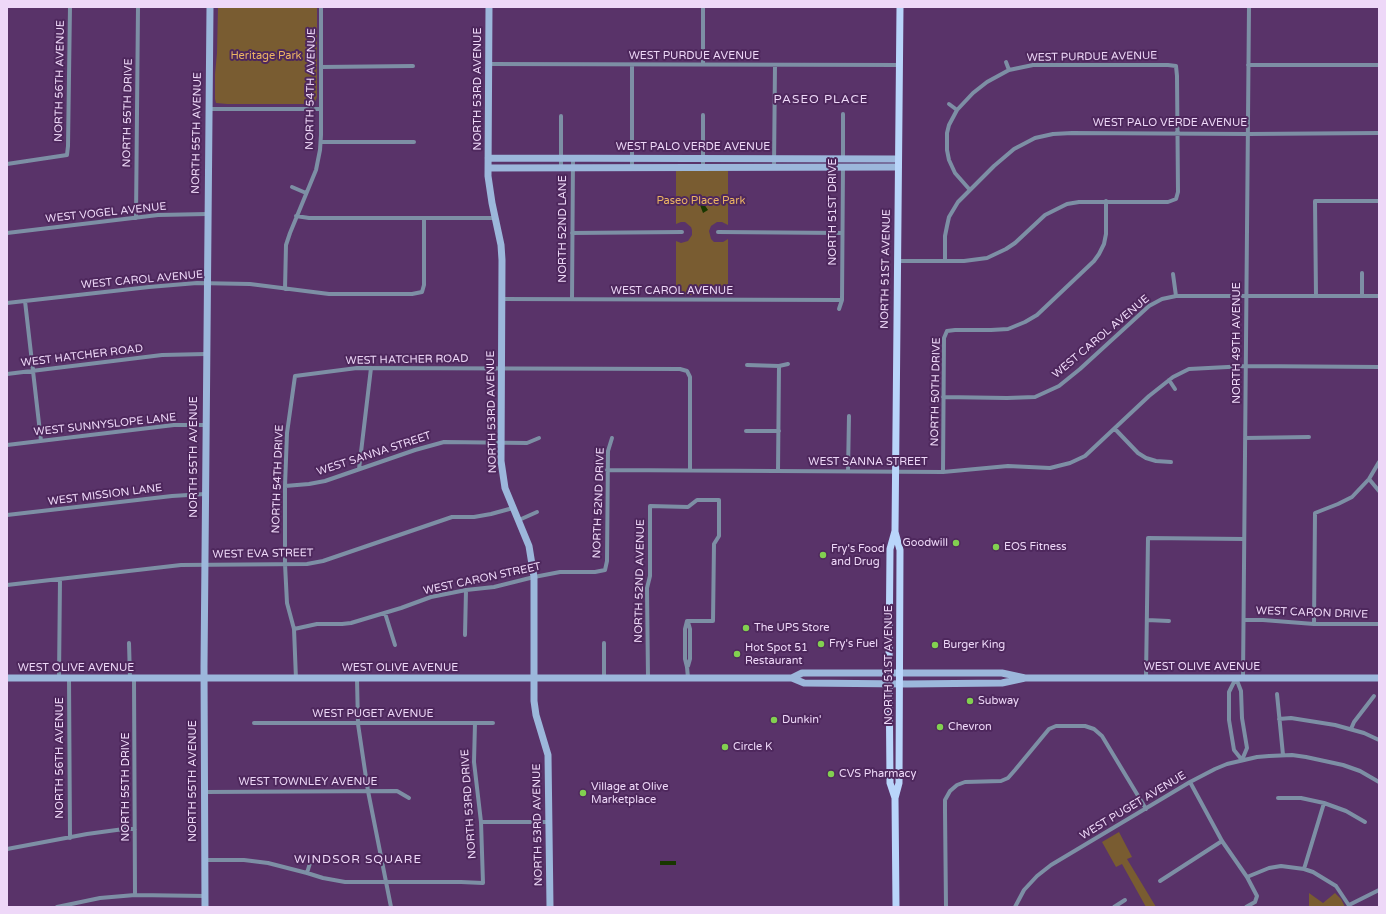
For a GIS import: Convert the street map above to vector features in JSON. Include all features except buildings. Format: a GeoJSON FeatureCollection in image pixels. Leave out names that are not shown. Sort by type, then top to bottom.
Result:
{"type":"FeatureCollection","features":[{"type":"Feature","properties":{"kind":"main road","name":"NORTH 51ST AVENUE"},"geometry":{"type":"LineString","coordinates":[[896,907],[895,798],[899,783],[900,550],[895,531],[895,472],[900,7]]}},
{"type":"Feature","properties":{"kind":"main road","name":"NORTH 51ST AVENUE"},"geometry":{"type":"LineString","coordinates":[[895,531],[890,549],[888,673],[890,783],[895,798]]}},
{"type":"Feature","properties":{"kind":"street","name":"NORTH 56TH AVENUE"},"geometry":{"type":"LineString","coordinates":[[7,164],[66,155],[68,146],[70,7]]}},
{"type":"Feature","properties":{"kind":"street","name":"NORTH 55TH DRIVE"},"geometry":{"type":"LineString","coordinates":[[136,218],[138,7]]}},
{"type":"Feature","properties":{"kind":"street","name":"NORTH 55TH AVENUE"},"geometry":{"type":"LineString","coordinates":[[205,907],[204,564],[210,7]]}},
{"type":"Feature","properties":{"kind":"street","name":"NORTH 54TH AVENUE"},"geometry":{"type":"LineString","coordinates":[[285,289],[286,245],[296,216],[316,170],[321,142],[321,7]]}},
{"type":"Feature","properties":{"kind":"street","name":"NORTH 53RD AVENUE"},"geometry":{"type":"LineString","coordinates":[[489,7],[488,168],[489,190],[501,245],[502,474],[512,508],[519,520],[529,546],[534,577],[534,701],[536,714],[548,755],[550,907]]}},
{"type":"Feature","properties":{"kind":"street"},"geometry":{"type":"LineString","coordinates":[[703,7],[703,65]]}},
{"type":"Feature","properties":{"kind":"street","name":"NORTH 49TH AVENUE"},"geometry":{"type":"LineString","coordinates":[[1242,760],[1246,748],[1239,678],[1244,620],[1249,7]]}},
{"type":"Feature","properties":{"kind":"street"},"geometry":{"type":"LineString","coordinates":[[1006,62],[1009,70]]}},
{"type":"Feature","properties":{"kind":"street","name":"WEST PURDUE AVENUE"},"geometry":{"type":"LineString","coordinates":[[489,64],[899,65]]}},
{"type":"Feature","properties":{"kind":"street"},"geometry":{"type":"LineString","coordinates":[[632,65],[632,168]]}},
{"type":"Feature","properties":{"kind":"street"},"geometry":{"type":"LineString","coordinates":[[774,167],[775,65]]}},
{"type":"Feature","properties":{"kind":"street","name":"WEST PURDUE AVENUE"},"geometry":{"type":"LineString","coordinates":[[957,110],[973,93],[987,82],[1009,70],[1034,65],[1168,65],[1176,66],[1178,76],[1177,134]]}},
{"type":"Feature","properties":{"kind":"street"},"geometry":{"type":"LineString","coordinates":[[1248,65],[1379,65]]}},
{"type":"Feature","properties":{"kind":"street"},"geometry":{"type":"LineString","coordinates":[[321,67],[413,66]]}},
{"type":"Feature","properties":{"kind":"street"},"geometry":{"type":"LineString","coordinates":[[945,261],[945,236],[949,217],[958,202],[970,190],[955,173],[946,150],[947,133],[957,110],[949,104]]}},
{"type":"Feature","properties":{"kind":"street"},"geometry":{"type":"LineString","coordinates":[[208,109],[321,109]]}},
{"type":"Feature","properties":{"kind":"street","name":"NORTH 51ST DRIVE"},"geometry":{"type":"LineString","coordinates":[[839,310],[842,300],[843,114]]}},
{"type":"Feature","properties":{"kind":"street"},"geometry":{"type":"LineString","coordinates":[[703,168],[704,115]]}},
{"type":"Feature","properties":{"kind":"street","name":"NORTH 52ND LANE"},"geometry":{"type":"LineString","coordinates":[[561,116],[561,168]]}},
{"type":"Feature","properties":{"kind":"street","name":"WEST PALO VERDE AVENUE"},"geometry":{"type":"LineString","coordinates":[[970,190],[1014,149],[1035,138],[1053,134],[1379,133]]}},
{"type":"Feature","properties":{"kind":"street"},"geometry":{"type":"LineString","coordinates":[[897,261],[976,260],[987,258],[1006,249],[1045,215],[1054,209],[1067,204],[1079,202],[1168,202],[1176,199],[1178,192],[1177,134]]}},
{"type":"Feature","properties":{"kind":"street"},"geometry":{"type":"LineString","coordinates":[[321,142],[414,142]]}},
{"type":"Feature","properties":{"kind":"street","name":"WEST PALO VERDE AVENUE"},"geometry":{"type":"LineString","coordinates":[[488,158],[898,158]]}},
{"type":"Feature","properties":{"kind":"street","name":"NORTH 52ND LANE"},"geometry":{"type":"LineString","coordinates":[[572,299],[573,158]]}},
{"type":"Feature","properties":{"kind":"street","name":"WEST PALO VERDE AVENUE"},"geometry":{"type":"LineString","coordinates":[[488,168],[898,167]]}},
{"type":"Feature","properties":{"kind":"street"},"geometry":{"type":"LineString","coordinates":[[292,187],[306,193]]}},
{"type":"Feature","properties":{"kind":"street"},"geometry":{"type":"LineString","coordinates":[[1316,296],[1315,201],[1379,201]]}},
{"type":"Feature","properties":{"kind":"street","name":"NORTH 50TH DRIVE"},"geometry":{"type":"LineString","coordinates":[[944,472],[944,338],[947,331],[1008,329],[1037,315],[1094,262],[1099,254],[1104,244],[1106,234],[1106,202]]}},
{"type":"Feature","properties":{"kind":"street","name":"WEST VOGEL AVENUE"},"geometry":{"type":"LineString","coordinates":[[7,233],[178,214],[208,214]]}},
{"type":"Feature","properties":{"kind":"street"},"geometry":{"type":"LineString","coordinates":[[296,216],[309,218],[495,218]]}},
{"type":"Feature","properties":{"kind":"street","name":"WEST CAROL AVENUE"},"geometry":{"type":"LineString","coordinates":[[7,303],[172,284],[207,283],[250,284],[329,294],[412,294],[422,292],[424,285],[424,218]]}},
{"type":"Feature","properties":{"kind":"street"},"geometry":{"type":"LineString","coordinates":[[572,233],[682,232]]}},
{"type":"Feature","properties":{"kind":"street"},"geometry":{"type":"LineString","coordinates":[[718,232],[842,233]]}},
{"type":"Feature","properties":{"kind":"street"},"geometry":{"type":"LineString","coordinates":[[1362,273],[1362,296]]}},
{"type":"Feature","properties":{"kind":"street"},"geometry":{"type":"LineString","coordinates":[[1173,274],[1176,296]]}},
{"type":"Feature","properties":{"kind":"street","name":"WEST CAROL AVENUE"},"geometry":{"type":"LineString","coordinates":[[944,397],[1007,398],[1035,396],[1053,389],[1080,369],[1149,306],[1162,299],[1176,296],[1379,296]]}},
{"type":"Feature","properties":{"kind":"street","name":"WEST CAROL AVENUE"},"geometry":{"type":"LineString","coordinates":[[502,299],[842,300]]}},
{"type":"Feature","properties":{"kind":"street"},"geometry":{"type":"LineString","coordinates":[[25,301],[41,441]]}},
{"type":"Feature","properties":{"kind":"street","name":"WEST HATCHER ROAD"},"geometry":{"type":"LineString","coordinates":[[7,374],[162,355],[206,354]]}},
{"type":"Feature","properties":{"kind":"street"},"geometry":{"type":"LineString","coordinates":[[747,365],[779,366],[788,364]]}},
{"type":"Feature","properties":{"kind":"street"},"geometry":{"type":"LineString","coordinates":[[778,471],[779,366]]}},
{"type":"Feature","properties":{"kind":"street"},"geometry":{"type":"LineString","coordinates":[[1171,462],[1156,462],[1146,458],[1138,453],[1115,429],[1149,396],[1169,380],[1189,369],[1246,366],[1379,367]]}},
{"type":"Feature","properties":{"kind":"street"},"geometry":{"type":"LineString","coordinates":[[359,469],[371,368]]}},
{"type":"Feature","properties":{"kind":"street","name":"WEST HATCHER ROAD"},"geometry":{"type":"LineString","coordinates":[[295,376],[337,370],[371,368],[680,369],[687,371],[690,377],[690,470]]}},
{"type":"Feature","properties":{"kind":"street","name":"NORTH 54TH DRIVE"},"geometry":{"type":"LineString","coordinates":[[295,376],[288,433],[285,486],[285,564],[287,602],[294,629],[296,679]]}},
{"type":"Feature","properties":{"kind":"street"},"geometry":{"type":"LineString","coordinates":[[1169,380],[1175,389]]}},
{"type":"Feature","properties":{"kind":"street"},"geometry":{"type":"LineString","coordinates":[[848,471],[849,416]]}},
{"type":"Feature","properties":{"kind":"street","name":"WEST SUNNYSLOPE LANE"},"geometry":{"type":"LineString","coordinates":[[7,445],[174,425],[206,425]]}},
{"type":"Feature","properties":{"kind":"street","name":"WEST SANNA STREET"},"geometry":{"type":"LineString","coordinates":[[607,470],[944,472],[1008,466],[1050,468],[1070,463],[1086,456],[1115,429]]}},
{"type":"Feature","properties":{"kind":"street"},"geometry":{"type":"LineString","coordinates":[[746,431],[779,431]]}},
{"type":"Feature","properties":{"kind":"street"},"geometry":{"type":"LineString","coordinates":[[1245,438],[1309,436]]}},
{"type":"Feature","properties":{"kind":"street","name":"WEST SANNA STREET"},"geometry":{"type":"LineString","coordinates":[[285,486],[325,481],[421,448],[444,442],[527,443],[539,438]]}},
{"type":"Feature","properties":{"kind":"street","name":"NORTH 52ND DRIVE"},"geometry":{"type":"LineString","coordinates":[[605,570],[607,560],[607,470],[608,452],[612,438]]}},
{"type":"Feature","properties":{"kind":"street"},"geometry":{"type":"LineString","coordinates":[[1314,624],[1315,513],[1344,502],[1358,492],[1369,479],[1379,462]]}},
{"type":"Feature","properties":{"kind":"street"},"geometry":{"type":"LineString","coordinates":[[1369,479],[1379,491]]}},
{"type":"Feature","properties":{"kind":"street","name":"WEST MISSION LANE"},"geometry":{"type":"LineString","coordinates":[[7,515],[172,496],[205,494]]}},
{"type":"Feature","properties":{"kind":"street","name":"NORTH 52ND AVENUE"},"geometry":{"type":"LineString","coordinates":[[648,679],[647,595],[650,576],[650,506],[688,507],[697,500],[719,500],[720,536],[714,544],[713,621],[687,621],[685,629],[685,659],[688,679]]}},
{"type":"Feature","properties":{"kind":"street","name":"WEST EVA STREET"},"geometry":{"type":"LineString","coordinates":[[7,585],[181,564],[307,564],[323,561],[452,517],[474,517],[512,508]]}},
{"type":"Feature","properties":{"kind":"street"},"geometry":{"type":"LineString","coordinates":[[519,520],[537,512]]}},
{"type":"Feature","properties":{"kind":"street"},"geometry":{"type":"LineString","coordinates":[[1146,678],[1148,538],[1244,538]]}},
{"type":"Feature","properties":{"kind":"street","name":"WEST CARON STREET"},"geometry":{"type":"LineString","coordinates":[[294,629],[317,624],[351,623],[430,597],[466,590],[494,587],[560,572],[595,572],[605,570]]}},
{"type":"Feature","properties":{"kind":"street"},"geometry":{"type":"LineString","coordinates":[[59,678],[60,579]]}},
{"type":"Feature","properties":{"kind":"street"},"geometry":{"type":"LineString","coordinates":[[465,635],[466,590]]}},
{"type":"Feature","properties":{"kind":"street"},"geometry":{"type":"LineString","coordinates":[[385,613],[395,645]]}},
{"type":"Feature","properties":{"kind":"street"},"geometry":{"type":"LineString","coordinates":[[1147,620],[1169,621]]}},
{"type":"Feature","properties":{"kind":"street","name":"WEST CARON DRIVE"},"geometry":{"type":"LineString","coordinates":[[1244,620],[1314,624],[1379,624]]}},
{"type":"Feature","properties":{"kind":"street","name":"NORTH 55TH DRIVE"},"geometry":{"type":"LineString","coordinates":[[130,643],[135,829],[135,895]]}},
{"type":"Feature","properties":{"kind":"street"},"geometry":{"type":"LineString","coordinates":[[604,643],[604,679]]}},
{"type":"Feature","properties":{"kind":"street","name":"WEST OLIVE AVENUE"},"geometry":{"type":"LineString","coordinates":[[792,678],[802,673],[1002,673],[1025,678],[1379,678]]}},
{"type":"Feature","properties":{"kind":"street","name":"WEST OLIVE AVENUE"},"geometry":{"type":"LineString","coordinates":[[7,678],[792,678],[804,683],[899,684],[1002,683],[1025,678]]}},
{"type":"Feature","properties":{"kind":"street","name":"NORTH 56TH AVENUE"},"geometry":{"type":"LineString","coordinates":[[69,678],[70,838]]}},
{"type":"Feature","properties":{"kind":"street","name":"NORTH 49TH AVENUE"},"geometry":{"type":"LineString","coordinates":[[1239,678],[1229,692],[1229,720],[1234,750],[1242,760]]}},
{"type":"Feature","properties":{"kind":"street"},"geometry":{"type":"LineString","coordinates":[[357,679],[358,724],[368,791],[391,907]]}},
{"type":"Feature","properties":{"kind":"street"},"geometry":{"type":"LineString","coordinates":[[1277,694],[1283,755]]}},
{"type":"Feature","properties":{"kind":"street"},"geometry":{"type":"LineString","coordinates":[[1351,729],[1354,722],[1374,696]]}},
{"type":"Feature","properties":{"kind":"street"},"geometry":{"type":"LineString","coordinates":[[1279,719],[1291,718],[1324,722],[1351,729],[1379,740]]}},
{"type":"Feature","properties":{"kind":"street","name":"WEST PUGET AVENUE"},"geometry":{"type":"LineString","coordinates":[[254,723],[493,723]]}},
{"type":"Feature","properties":{"kind":"street","name":"NORTH 53RD DRIVE"},"geometry":{"type":"LineString","coordinates":[[386,882],[483,883],[481,822],[474,762],[475,723]]}},
{"type":"Feature","properties":{"kind":"street"},"geometry":{"type":"LineString","coordinates":[[946,907],[945,811],[946,800],[950,791],[957,785],[965,782],[1001,781],[1008,778],[1049,728],[1056,726],[1085,726],[1094,729],[1102,736],[1146,809]]}},
{"type":"Feature","properties":{"kind":"street","name":"WEST PUGET AVENUE"},"geometry":{"type":"LineString","coordinates":[[1015,907],[1024,890],[1037,876],[1051,865],[1190,782],[1215,769],[1242,760],[1257,757],[1283,755],[1306,756],[1336,763],[1360,772],[1379,782]]}},
{"type":"Feature","properties":{"kind":"street"},"geometry":{"type":"LineString","coordinates":[[1190,782],[1222,841],[1247,877],[1257,896],[1255,902],[1246,907]]}},
{"type":"Feature","properties":{"kind":"street","name":"WEST TOWNLEY AVENUE"},"geometry":{"type":"LineString","coordinates":[[205,792],[397,791],[409,798]]}},
{"type":"Feature","properties":{"kind":"street"},"geometry":{"type":"LineString","coordinates":[[1278,798],[1301,798],[1324,803],[1346,811],[1365,822]]}},
{"type":"Feature","properties":{"kind":"street"},"geometry":{"type":"LineString","coordinates":[[1304,869],[1324,803]]}},
{"type":"Feature","properties":{"kind":"street"},"geometry":{"type":"LineString","coordinates":[[481,822],[549,822]]}},
{"type":"Feature","properties":{"kind":"street"},"geometry":{"type":"LineString","coordinates":[[7,849],[87,834],[135,829]]}},
{"type":"Feature","properties":{"kind":"street"},"geometry":{"type":"LineString","coordinates":[[1160,881],[1222,841]]}},
{"type":"Feature","properties":{"kind":"street"},"geometry":{"type":"LineString","coordinates":[[205,860],[244,860],[262,862],[335,881],[386,882]]}},
{"type":"Feature","properties":{"kind":"street"},"geometry":{"type":"LineString","coordinates":[[307,873],[310,863]]}},
{"type":"Feature","properties":{"kind":"street"},"geometry":{"type":"LineString","coordinates":[[1247,877],[1275,867],[1294,867],[1304,869],[1313,872],[1336,886],[1350,906],[1379,890]]}},
{"type":"Feature","properties":{"kind":"street"},"geometry":{"type":"LineString","coordinates":[[57,907],[100,898],[135,895],[205,896]]}},
{"type":"Feature","properties":{"kind":"street"},"geometry":{"type":"LineString","coordinates":[[1114,907],[1125,900]]}},
{"type":"Feature","properties":{"kind":"green space","name":"Heritage Park"},"geometry":{"type":"Polygon","coordinates":[[[218,7],[317,7],[317,97],[315,102],[311,104],[216,103],[215,74],[218,7]]]}},
{"type":"Feature","properties":{"kind":"green space","name":"Paseo Place Park"},"geometry":{"type":"Polygon","coordinates":[[[676,170],[728,170],[728,225],[722,222],[717,222],[711,226],[709,231],[711,239],[714,242],[723,242],[728,239],[728,295],[676,295],[676,241],[681,243],[688,241],[692,235],[692,230],[691,227],[685,222],[676,224],[676,170]]]}},
{"type":"Feature","properties":{"kind":"green space"},"geometry":{"type":"Polygon","coordinates":[[[1119,832],[1132,857],[1127,859],[1156,907],[1146,907],[1122,864],[1116,867],[1102,842],[1119,832]]]}},
{"type":"Feature","properties":{"kind":"green space"},"geometry":{"type":"Polygon","coordinates":[[[1309,893],[1323,903],[1335,893],[1341,899],[1345,907],[1309,907],[1309,893]]]}},
{"type":"Feature","properties":{"kind":"shaded area"},"geometry":{"type":"Polygon","coordinates":[[[700,199],[704,199],[704,204],[708,210],[703,213],[700,205],[700,199]]]}},
{"type":"Feature","properties":{"kind":"shaded area"},"geometry":{"type":"Polygon","coordinates":[[[660,861],[676,861],[676,865],[660,865],[660,861]]]}},
{"type":"Feature","properties":{"kind":"place","name":"Goodwill"},"geometry":{"type":"Point","coordinates":[956,543]}},
{"type":"Feature","properties":{"kind":"place","name":"EOS Fitness"},"geometry":{"type":"Point","coordinates":[996,547]}},
{"type":"Feature","properties":{"kind":"place","name":"Fry's Food and Drug"},"geometry":{"type":"Point","coordinates":[823,555]}},
{"type":"Feature","properties":{"kind":"place","name":"The UPS Store"},"geometry":{"type":"Point","coordinates":[746,628]}},
{"type":"Feature","properties":{"kind":"place","name":"Fry's Fuel"},"geometry":{"type":"Point","coordinates":[821,644]}},
{"type":"Feature","properties":{"kind":"place","name":"Burger King"},"geometry":{"type":"Point","coordinates":[935,645]}},
{"type":"Feature","properties":{"kind":"place","name":"Hot Spot 51 Restaurant"},"geometry":{"type":"Point","coordinates":[737,654]}},
{"type":"Feature","properties":{"kind":"place","name":"Subway"},"geometry":{"type":"Point","coordinates":[970,701]}},
{"type":"Feature","properties":{"kind":"place","name":"Dunkin'"},"geometry":{"type":"Point","coordinates":[774,720]}},
{"type":"Feature","properties":{"kind":"place","name":"Chevron"},"geometry":{"type":"Point","coordinates":[940,727]}},
{"type":"Feature","properties":{"kind":"place","name":"Circle K"},"geometry":{"type":"Point","coordinates":[725,747]}},
{"type":"Feature","properties":{"kind":"place","name":"CVS Pharmacy"},"geometry":{"type":"Point","coordinates":[831,774]}},
{"type":"Feature","properties":{"kind":"place","name":"Village at Olive Marketplace"},"geometry":{"type":"Point","coordinates":[583,793]}},
{"type":"Feature","properties":{"kind":"district","name":"PASEO PLACE"},"geometry":{"type":"Point","coordinates":[821,100]}},
{"type":"Feature","properties":{"kind":"district","name":"WINDSOR SQUARE"},"geometry":{"type":"Point","coordinates":[358,860]}}]}
